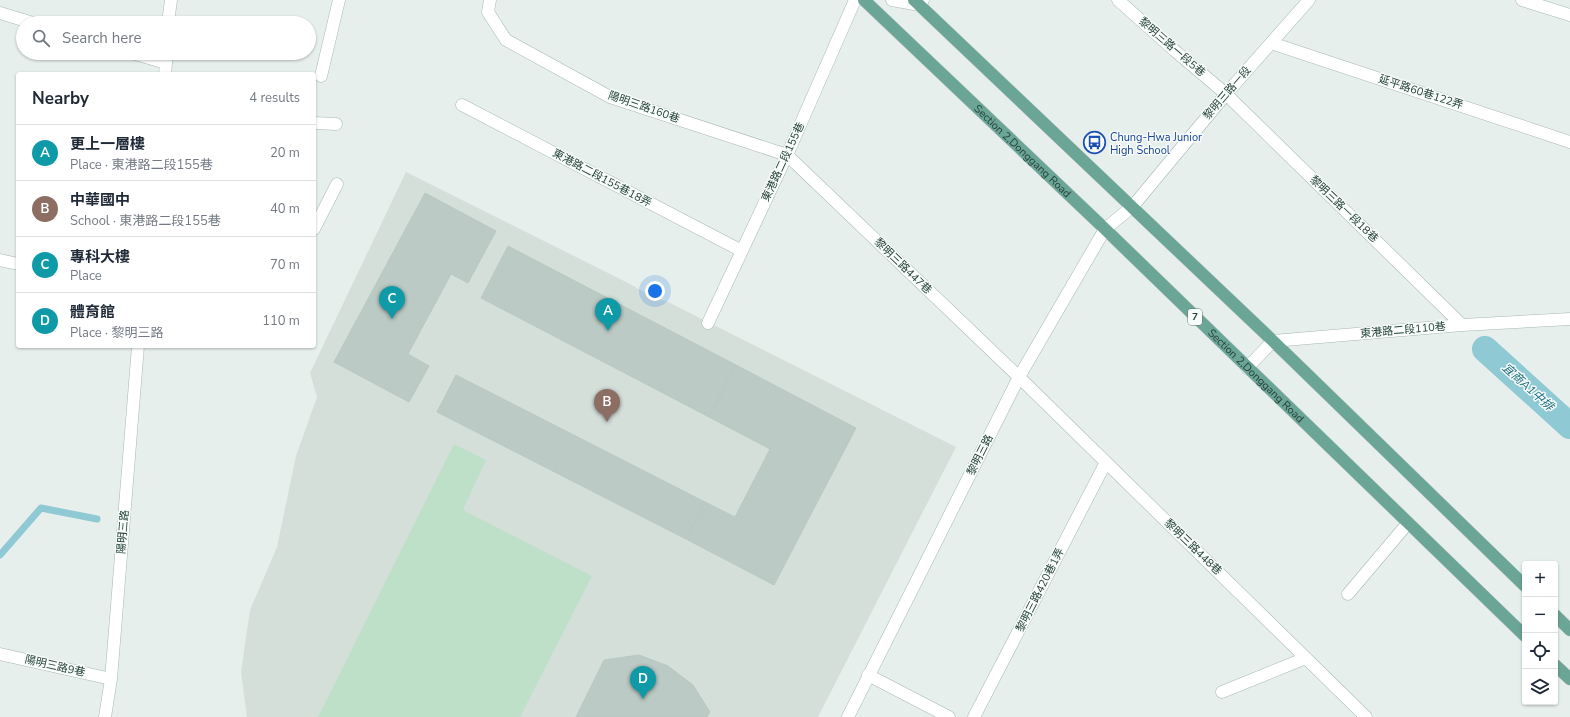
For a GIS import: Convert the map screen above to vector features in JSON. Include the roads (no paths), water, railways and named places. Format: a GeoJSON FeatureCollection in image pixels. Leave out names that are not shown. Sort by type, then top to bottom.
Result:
{"type":"FeatureCollection","features":[{"type":"Feature","properties":{"kind":"main road","name":"Section 2,Donggang Road"},"geometry":{"type":"LineString","coordinates":[[864,0],[1105,229],[1522,633]]}},
{"type":"Feature","properties":{"kind":"main road"},"geometry":{"type":"LineString","coordinates":[[919,2],[1133,206],[1522,583]]}},
{"type":"Feature","properties":{"kind":"main road"},"geometry":{"type":"LineString","coordinates":[[1558,618],[1570,630]]}},
{"type":"Feature","properties":{"kind":"main road"},"geometry":{"type":"LineString","coordinates":[[1558,668],[1570,680]]}},
{"type":"Feature","properties":{"kind":"street"},"geometry":{"type":"LineString","coordinates":[[169,16],[171,0]]}},
{"type":"Feature","properties":{"kind":"street"},"geometry":{"type":"LineString","coordinates":[[321,76],[339,0]]}},
{"type":"Feature","properties":{"kind":"street","name":"陽明三路160巷"},"geometry":{"type":"LineString","coordinates":[[490,0],[488,12],[506,40],[610,97],[787,155]]}},
{"type":"Feature","properties":{"kind":"street","name":"東港路二段155巷"},"geometry":{"type":"LineString","coordinates":[[708,323],[787,155],[855,0]]}},
{"type":"Feature","properties":{"kind":"street"},"geometry":{"type":"LineString","coordinates":[[892,0],[919,2]]}},
{"type":"Feature","properties":{"kind":"street","name":"黎明三路一段5巷"},"geometry":{"type":"LineString","coordinates":[[1118,0],[1226,94]]}},
{"type":"Feature","properties":{"kind":"street","name":"黎明三路一段"},"geometry":{"type":"LineString","coordinates":[[1133,206],[1226,94],[1309,0]]}},
{"type":"Feature","properties":{"kind":"street"},"geometry":{"type":"LineString","coordinates":[[1522,0],[1570,15]]}},
{"type":"Feature","properties":{"kind":"street"},"geometry":{"type":"LineString","coordinates":[[0,13],[16,18]]}},
{"type":"Feature","properties":{"kind":"street","name":"延平路60巷122弄"},"geometry":{"type":"LineString","coordinates":[[1271,43],[1570,142]]}},
{"type":"Feature","properties":{"kind":"street"},"geometry":{"type":"LineString","coordinates":[[156,60],[166,63]]}},
{"type":"Feature","properties":{"kind":"street","name":"黎明三路一段18巷"},"geometry":{"type":"LineString","coordinates":[[1226,94],[1462,325]]}},
{"type":"Feature","properties":{"kind":"street","name":"東港路二段155巷18弄"},"geometry":{"type":"LineString","coordinates":[[462,105],[742,251]]}},
{"type":"Feature","properties":{"kind":"street"},"geometry":{"type":"LineString","coordinates":[[316,122],[336,124]]}},
{"type":"Feature","properties":{"kind":"street","name":"黎明三路447巷"},"geometry":{"type":"LineString","coordinates":[[787,155],[1020,377]]}},
{"type":"Feature","properties":{"kind":"street"},"geometry":{"type":"LineString","coordinates":[[316,225],[337,184]]}},
{"type":"Feature","properties":{"kind":"street","name":"黎明三路"},"geometry":{"type":"LineString","coordinates":[[848,717],[1020,377],[1105,229],[1133,206]]}},
{"type":"Feature","properties":{"kind":"street"},"geometry":{"type":"LineString","coordinates":[[0,260],[16,264]]}},
{"type":"Feature","properties":{"kind":"street","name":"東港路二段110巷"},"geometry":{"type":"LineString","coordinates":[[1273,341],[1462,325],[1570,319]]}},
{"type":"Feature","properties":{"kind":"street"},"geometry":{"type":"LineString","coordinates":[[1247,368],[1273,341]]}},
{"type":"Feature","properties":{"kind":"street","name":"陽明三路"},"geometry":{"type":"LineString","coordinates":[[105,717],[111,679],[138,348]]}},
{"type":"Feature","properties":{"kind":"street","name":"黎明三路448巷"},"geometry":{"type":"LineString","coordinates":[[1020,377],[1366,717]]}},
{"type":"Feature","properties":{"kind":"street","name":"黎明三路420巷1弄"},"geometry":{"type":"LineString","coordinates":[[974,717],[1106,462]]}},
{"type":"Feature","properties":{"kind":"street"},"geometry":{"type":"LineString","coordinates":[[1348,594],[1408,524]]}},
{"type":"Feature","properties":{"kind":"street","name":"陽明三路9巷"},"geometry":{"type":"LineString","coordinates":[[0,654],[111,679]]}},
{"type":"Feature","properties":{"kind":"street"},"geometry":{"type":"LineString","coordinates":[[1222,692],[1306,658]]}},
{"type":"Feature","properties":{"kind":"street"},"geometry":{"type":"LineString","coordinates":[[868,675],[949,717]]}},
{"type":"Feature","properties":{"kind":"waterway","name":"宜商A1中排"},"geometry":{"type":"LineString","coordinates":[[1485,349],[1570,426]]}},
{"type":"Feature","properties":{"kind":"waterway"},"geometry":{"type":"LineString","coordinates":[[0,555],[41,508],[97,519]]}},
{"type":"Feature","properties":{"kind":"place","name":"Chung-Hwa Junior High School"},"geometry":{"type":"Point","coordinates":[1095,143]}},
{"type":"Feature","properties":{"kind":"place","name":"專科大樓"},"geometry":{"type":"Point","coordinates":[392,319]}},
{"type":"Feature","properties":{"kind":"place","name":"更上一層樓"},"geometry":{"type":"Point","coordinates":[608,331]}},
{"type":"Feature","properties":{"kind":"place","name":"中華國中"},"geometry":{"type":"Point","coordinates":[607,422]}},
{"type":"Feature","properties":{"kind":"place","name":"體育館"},"geometry":{"type":"Point","coordinates":[643,699]}}]}
